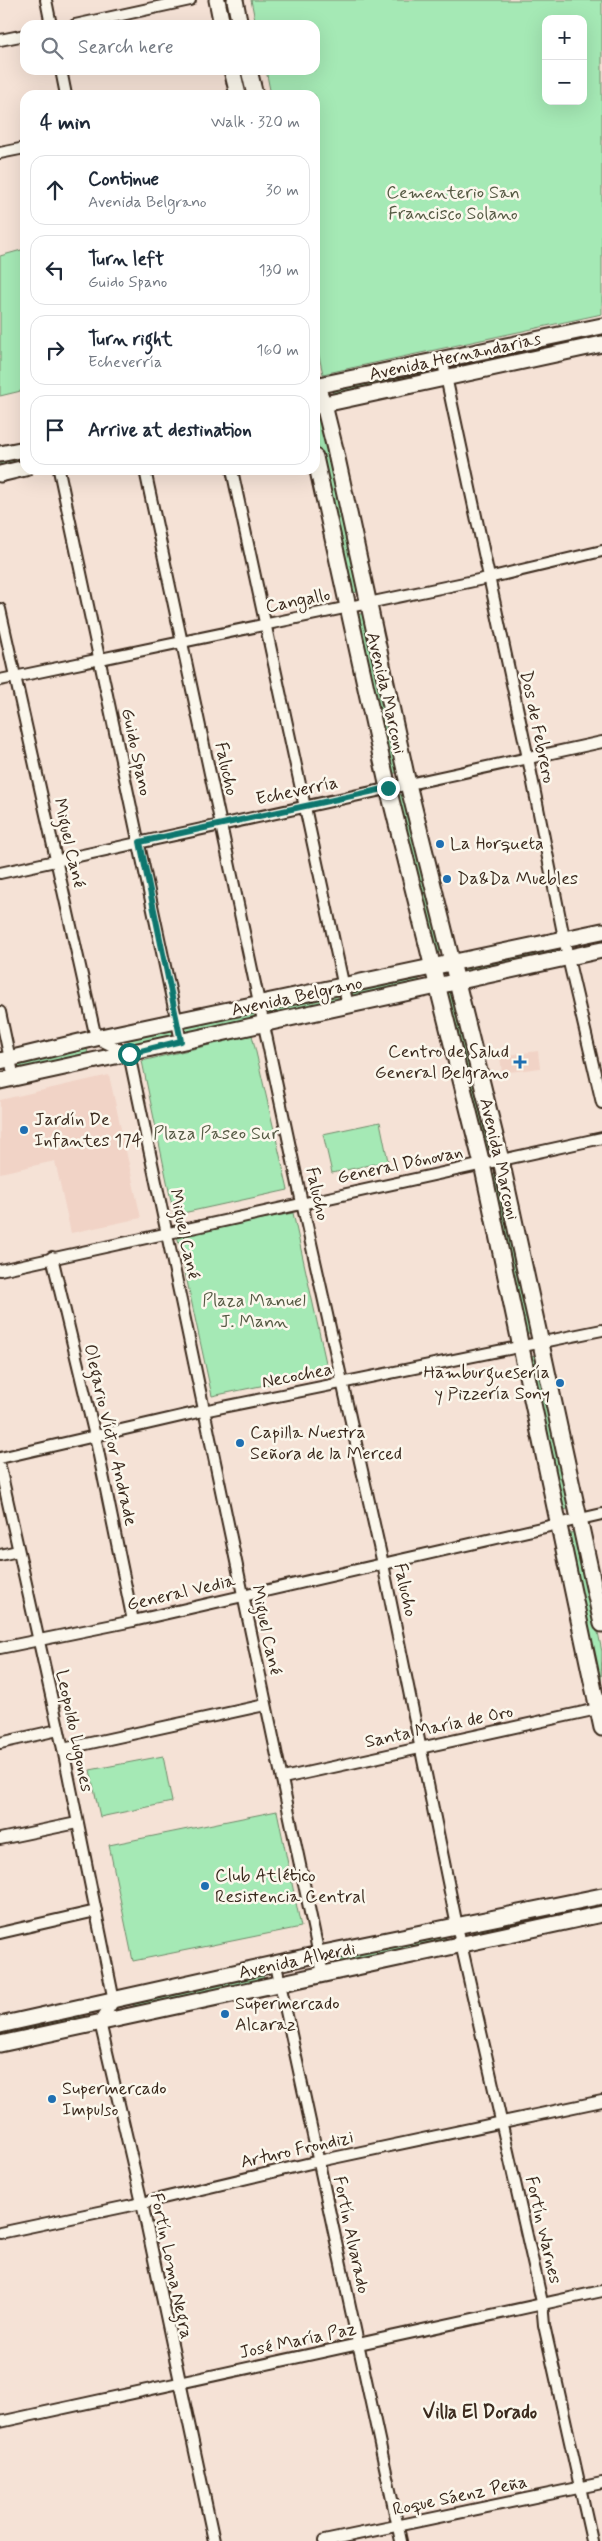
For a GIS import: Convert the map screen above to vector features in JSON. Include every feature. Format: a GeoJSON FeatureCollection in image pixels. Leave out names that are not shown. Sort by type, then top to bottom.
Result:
{"type":"FeatureCollection","features":[{"type":"Feature","properties":{"kind":"main road"},"geometry":{"type":"LineString","coordinates":[[217,0],[221,20]]}},
{"type":"Feature","properties":{"kind":"main road"},"geometry":{"type":"LineString","coordinates":[[235,0],[239,20]]}},
{"type":"Feature","properties":{"kind":"main road"},"geometry":{"type":"LineString","coordinates":[[233,75],[237,90]]}},
{"type":"Feature","properties":{"kind":"main road"},"geometry":{"type":"LineString","coordinates":[[251,75],[254,90]]}},
{"type":"Feature","properties":{"kind":"main road","name":"Avenida Hernandarias"},"geometry":{"type":"LineString","coordinates":[[320,384],[602,326]]}},
{"type":"Feature","properties":{"kind":"main road","name":"Avenida Hernandarias"},"geometry":{"type":"LineString","coordinates":[[320,405],[602,344]]}},
{"type":"Feature","properties":{"kind":"main road","name":"Avenida Marconi"},"geometry":{"type":"LineString","coordinates":[[320,405],[455,983],[501,1160],[543,1343],[602,1624]]}},
{"type":"Feature","properties":{"kind":"main road"},"geometry":{"type":"LineString","coordinates":[[0,454],[20,449]]}},
{"type":"Feature","properties":{"kind":"main road"},"geometry":{"type":"LineString","coordinates":[[0,474],[20,469]]}},
{"type":"Feature","properties":{"kind":"main road","name":"Avenida Marconi"},"geometry":{"type":"LineString","coordinates":[[319,475],[388,788],[436,987],[482,1164],[600,1708],[602,1728]]}},
{"type":"Feature","properties":{"kind":"main road","name":"Avenida Belgrano"},"geometry":{"type":"LineString","coordinates":[[5,1060],[96,1038],[602,931]]}},
{"type":"Feature","properties":{"kind":"main road","name":"Avenida Belgrano"},"geometry":{"type":"LineString","coordinates":[[7,1080],[602,950]]}},
{"type":"Feature","properties":{"kind":"main road","name":"Avenida Alberdi"},"geometry":{"type":"LineString","coordinates":[[0,2025],[319,1954],[602,1896]]}},
{"type":"Feature","properties":{"kind":"main road","name":"Avenida Alberdi"},"geometry":{"type":"LineString","coordinates":[[0,2044],[602,1914]]}},
{"type":"Feature","properties":{"kind":"street"},"geometry":{"type":"LineString","coordinates":[[46,0],[50,20]]}},
{"type":"Feature","properties":{"kind":"street"},"geometry":{"type":"LineString","coordinates":[[97,20],[190,0]]}},
{"type":"Feature","properties":{"kind":"street"},"geometry":{"type":"LineString","coordinates":[[0,40],[20,36]]}},
{"type":"Feature","properties":{"kind":"street"},"geometry":{"type":"LineString","coordinates":[[62,75],[65,90]]}},
{"type":"Feature","properties":{"kind":"street"},"geometry":{"type":"LineString","coordinates":[[0,153],[20,149]]}},
{"type":"Feature","properties":{"kind":"street","name":"Dos de Febrero"},"geometry":{"type":"LineString","coordinates":[[442,358],[528,758],[568,958],[602,1103]]}},
{"type":"Feature","properties":{"kind":"street","name":"Guido Spano"},"geometry":{"type":"LineString","coordinates":[[60,475],[181,1041]]}},
{"type":"Feature","properties":{"kind":"street","name":"Falucho"},"geometry":{"type":"LineString","coordinates":[[146,475],[302,1203],[383,1564],[457,1926]]}},
{"type":"Feature","properties":{"kind":"street"},"geometry":{"type":"LineString","coordinates":[[233,475],[348,1006]]}},
{"type":"Feature","properties":{"kind":"street","name":"Cangallo"},"geometry":{"type":"LineString","coordinates":[[0,680],[265,623],[348,608],[488,578],[602,551]]}},
{"type":"Feature","properties":{"kind":"street","name":"Miguel Cané"},"geometry":{"type":"LineString","coordinates":[[0,609],[96,1038]]}},
{"type":"Feature","properties":{"kind":"street","name":"Echeverría"},"geometry":{"type":"LineString","coordinates":[[0,873],[602,742]]}},
{"type":"Feature","properties":{"kind":"street"},"geometry":{"type":"LineString","coordinates":[[0,1012],[7,1080]]}},
{"type":"Feature","properties":{"kind":"street"},"geometry":{"type":"LineString","coordinates":[[96,1038],[129,1054]]}},
{"type":"Feature","properties":{"kind":"street","name":"Miguel Cané"},"geometry":{"type":"LineString","coordinates":[[129,1054],[323,1974]]}},
{"type":"Feature","properties":{"kind":"street","name":"General Dónovan"},"geometry":{"type":"LineString","coordinates":[[0,1270],[52,1257],[602,1138]]}},
{"type":"Feature","properties":{"kind":"street","name":"Olegario Víctor Andrade"},"geometry":{"type":"LineString","coordinates":[[52,1257],[95,1436],[133,1621]]}},
{"type":"Feature","properties":{"kind":"street","name":"Necochea"},"geometry":{"type":"LineString","coordinates":[[0,1458],[203,1411],[602,1330]]}},
{"type":"Feature","properties":{"kind":"street","name":"Leopoldo Lugones"},"geometry":{"type":"LineString","coordinates":[[0,1467],[63,1749],[114,2001]]}},
{"type":"Feature","properties":{"kind":"street","name":"General Vedia"},"geometry":{"type":"LineString","coordinates":[[0,1648],[133,1621],[602,1514]]}},
{"type":"Feature","properties":{"kind":"street"},"geometry":{"type":"LineString","coordinates":[[0,1555],[18,1551]]}},
{"type":"Feature","properties":{"kind":"street"},"geometry":{"type":"LineString","coordinates":[[63,1749],[266,1705]]}},
{"type":"Feature","properties":{"kind":"street","name":"Santa María de Oro"},"geometry":{"type":"LineString","coordinates":[[283,1778],[600,1708]]}},
{"type":"Feature","properties":{"kind":"street"},"geometry":{"type":"LineString","coordinates":[[0,1743],[58,1730]]}},
{"type":"Feature","properties":{"kind":"street"},"geometry":{"type":"LineString","coordinates":[[0,1838],[77,1823]]}},
{"type":"Feature","properties":{"kind":"street"},"geometry":{"type":"LineString","coordinates":[[0,1933],[96,1911]]}},
{"type":"Feature","properties":{"kind":"street","name":"Fortín Warnes"},"geometry":{"type":"LineString","coordinates":[[457,1926],[463,1944],[542,2302],[544,2325],[592,2541]]}},
{"type":"Feature","properties":{"kind":"street","name":"Fortín Alvarado"},"geometry":{"type":"LineString","coordinates":[[276,1965],[401,2541]]}},
{"type":"Feature","properties":{"kind":"street"},"geometry":{"type":"LineString","coordinates":[[100,2022],[114,2001]]}},
{"type":"Feature","properties":{"kind":"street","name":"Fortín Loma Negra"},"geometry":{"type":"LineString","coordinates":[[100,2022],[142,2203],[214,2541]]}},
{"type":"Feature","properties":{"kind":"street","name":"Arturo Frondizi"},"geometry":{"type":"LineString","coordinates":[[0,2233],[142,2203],[319,2161],[502,2124],[602,2101]]}},
{"type":"Feature","properties":{"kind":"street","name":"José María Paz"},"geometry":{"type":"LineString","coordinates":[[0,2422],[602,2290]]}},
{"type":"Feature","properties":{"kind":"street","name":"Roque Sáenz Peña"},"geometry":{"type":"LineString","coordinates":[[324,2541],[602,2483]]}},
{"type":"Feature","properties":{"kind":"shaded area","name":"Centro de Salud General Belgrano"},"geometry":{"type":"Polygon","coordinates":[[[538,1051],[540,1068],[502,1073],[500,1056],[538,1051]]]}},
{"type":"Feature","properties":{"kind":"shaded area"},"geometry":{"type":"Polygon","coordinates":[[[109,1075],[141,1218],[71,1233],[55,1161],[0,1173],[0,1100],[109,1075]]]}},
{"type":"Feature","properties":{"kind":"green space","name":"Cementerio San Francisco Solano"},"geometry":{"type":"Polygon","coordinates":[[[251,0],[602,0],[602,314],[323,374],[320,360],[320,90],[270,90],[267,75],[320,75],[320,20],[255,20],[251,0]]]}},
{"type":"Feature","properties":{"kind":"green space"},"geometry":{"type":"Polygon","coordinates":[[[20,250],[20,391],[0,396],[0,256],[20,250]]]}},
{"type":"Feature","properties":{"kind":"green space"},"geometry":{"type":"Polygon","coordinates":[[[430,367],[432,378],[334,398],[331,386],[430,367]]]}},
{"type":"Feature","properties":{"kind":"green space"},"geometry":{"type":"Polygon","coordinates":[[[320,416],[360,591],[350,594],[320,456],[320,416]]]}},
{"type":"Feature","properties":{"kind":"green space"},"geometry":{"type":"Polygon","coordinates":[[[20,458],[20,465],[0,469],[0,462],[20,458]]]}},
{"type":"Feature","properties":{"kind":"green space"},"geometry":{"type":"Polygon","coordinates":[[[365,613],[401,772],[390,774],[355,615],[365,613]]]}},
{"type":"Feature","properties":{"kind":"green space"},"geometry":{"type":"Polygon","coordinates":[[[406,793],[444,951],[435,953],[396,796],[406,793]]]}},
{"type":"Feature","properties":{"kind":"green space"},"geometry":{"type":"Polygon","coordinates":[[[556,946],[558,954],[463,975],[461,967],[556,946]]]}},
{"type":"Feature","properties":{"kind":"green space"},"geometry":{"type":"Polygon","coordinates":[[[418,976],[420,984],[350,998],[348,991],[418,976]]]}},
{"type":"Feature","properties":{"kind":"green space"},"geometry":{"type":"Polygon","coordinates":[[[455,991],[494,1149],[484,1151],[445,994],[455,991]]]}},
{"type":"Feature","properties":{"kind":"green space"},"geometry":{"type":"Polygon","coordinates":[[[337,993],[339,1002],[269,1017],[267,1008],[337,993]]]}},
{"type":"Feature","properties":{"kind":"green space"},"geometry":{"type":"Polygon","coordinates":[[[253,1010],[255,1019],[185,1034],[184,1025],[253,1010]]]}},
{"type":"Feature","properties":{"kind":"green space"},"geometry":{"type":"Polygon","coordinates":[[[174,1028],[176,1037],[130,1047],[128,1038],[174,1028]]]}},
{"type":"Feature","properties":{"kind":"green space","name":"Plaza Paseo Sur"},"geometry":{"type":"Polygon","coordinates":[[[252,1035],[288,1190],[174,1215],[142,1061],[252,1035]]]}},
{"type":"Feature","properties":{"kind":"green space"},"geometry":{"type":"Polygon","coordinates":[[[87,1049],[89,1058],[19,1073],[17,1064],[87,1049]]]}},
{"type":"Feature","properties":{"kind":"green space"},"geometry":{"type":"Polygon","coordinates":[[[380,1122],[388,1161],[332,1173],[323,1134],[380,1122]]]}},
{"type":"Feature","properties":{"kind":"green space"},"geometry":{"type":"Polygon","coordinates":[[[499,1172],[533,1332],[525,1334],[491,1174],[499,1172]]]}},
{"type":"Feature","properties":{"kind":"green space","name":"Plaza Manuel J. Mann"},"geometry":{"type":"Polygon","coordinates":[[[293,1213],[328,1372],[212,1396],[177,1235],[293,1213]]]}},
{"type":"Feature","properties":{"kind":"green space"},"geometry":{"type":"Polygon","coordinates":[[[538,1355],[572,1508],[563,1510],[530,1356],[538,1355]]]}},
{"type":"Feature","properties":{"kind":"green space"},"geometry":{"type":"Polygon","coordinates":[[[578,1532],[602,1652],[601,1691],[569,1533],[578,1532]]]}},
{"type":"Feature","properties":{"kind":"green space"},"geometry":{"type":"Polygon","coordinates":[[[163,1756],[172,1802],[100,1817],[90,1770],[163,1756]]]}},
{"type":"Feature","properties":{"kind":"green space","name":"Club Atlético Resistencia Central"},"geometry":{"type":"Polygon","coordinates":[[[277,1811],[301,1927],[133,1961],[109,1845],[277,1811]]]}},
{"type":"Feature","properties":{"kind":"green space"},"geometry":{"type":"Polygon","coordinates":[[[602,1901],[602,1908],[476,1936],[474,1929],[602,1901]]]}},
{"type":"Feature","properties":{"kind":"green space"},"geometry":{"type":"Polygon","coordinates":[[[445,1934],[446,1941],[338,1963],[337,1956],[445,1934]]]}},
{"type":"Feature","properties":{"kind":"green space"},"geometry":{"type":"Polygon","coordinates":[[[263,1975],[265,1981],[134,2010],[133,2002],[263,1975]]]}},
{"type":"Feature","properties":{"kind":"green space"},"geometry":{"type":"Polygon","coordinates":[[[82,2014],[84,2020],[0,2038],[0,2031],[82,2014]]]}},
{"type":"Feature","properties":{"kind":"place","name":"La Horqueta"},"geometry":{"type":"Point","coordinates":[440,844]}},
{"type":"Feature","properties":{"kind":"place","name":"Da&Da Muebles"},"geometry":{"type":"Point","coordinates":[447,879]}},
{"type":"Feature","properties":{"kind":"place","name":"Centro de Salud General Belgrano"},"geometry":{"type":"Point","coordinates":[520,1062]}},
{"type":"Feature","properties":{"kind":"place","name":"Jardín De Infantes 174"},"geometry":{"type":"Point","coordinates":[24,1130]}},
{"type":"Feature","properties":{"kind":"place","name":"Hamburguesería y Pizzería Sony"},"geometry":{"type":"Point","coordinates":[560,1383]}},
{"type":"Feature","properties":{"kind":"place","name":"Capilla Nuestra Señora de la Merced"},"geometry":{"type":"Point","coordinates":[240,1443]}},
{"type":"Feature","properties":{"kind":"place","name":"Club Atlético Resistencia Central"},"geometry":{"type":"Point","coordinates":[205,1886]}},
{"type":"Feature","properties":{"kind":"place","name":"Supermercado Alcaraz"},"geometry":{"type":"Point","coordinates":[225,2014]}},
{"type":"Feature","properties":{"kind":"place","name":"Supermercado Impulso"},"geometry":{"type":"Point","coordinates":[52,2099]}},
{"type":"Feature","properties":{"kind":"district","name":"Villa El Dorado"},"geometry":{"type":"Point","coordinates":[480,2412]}},
{"type":"Feature","properties":{"kind":"route"},"geometry":{"type":"LineString","coordinates":[[129,1054],[181,1041],[140,842],[388,788]]}}]}
